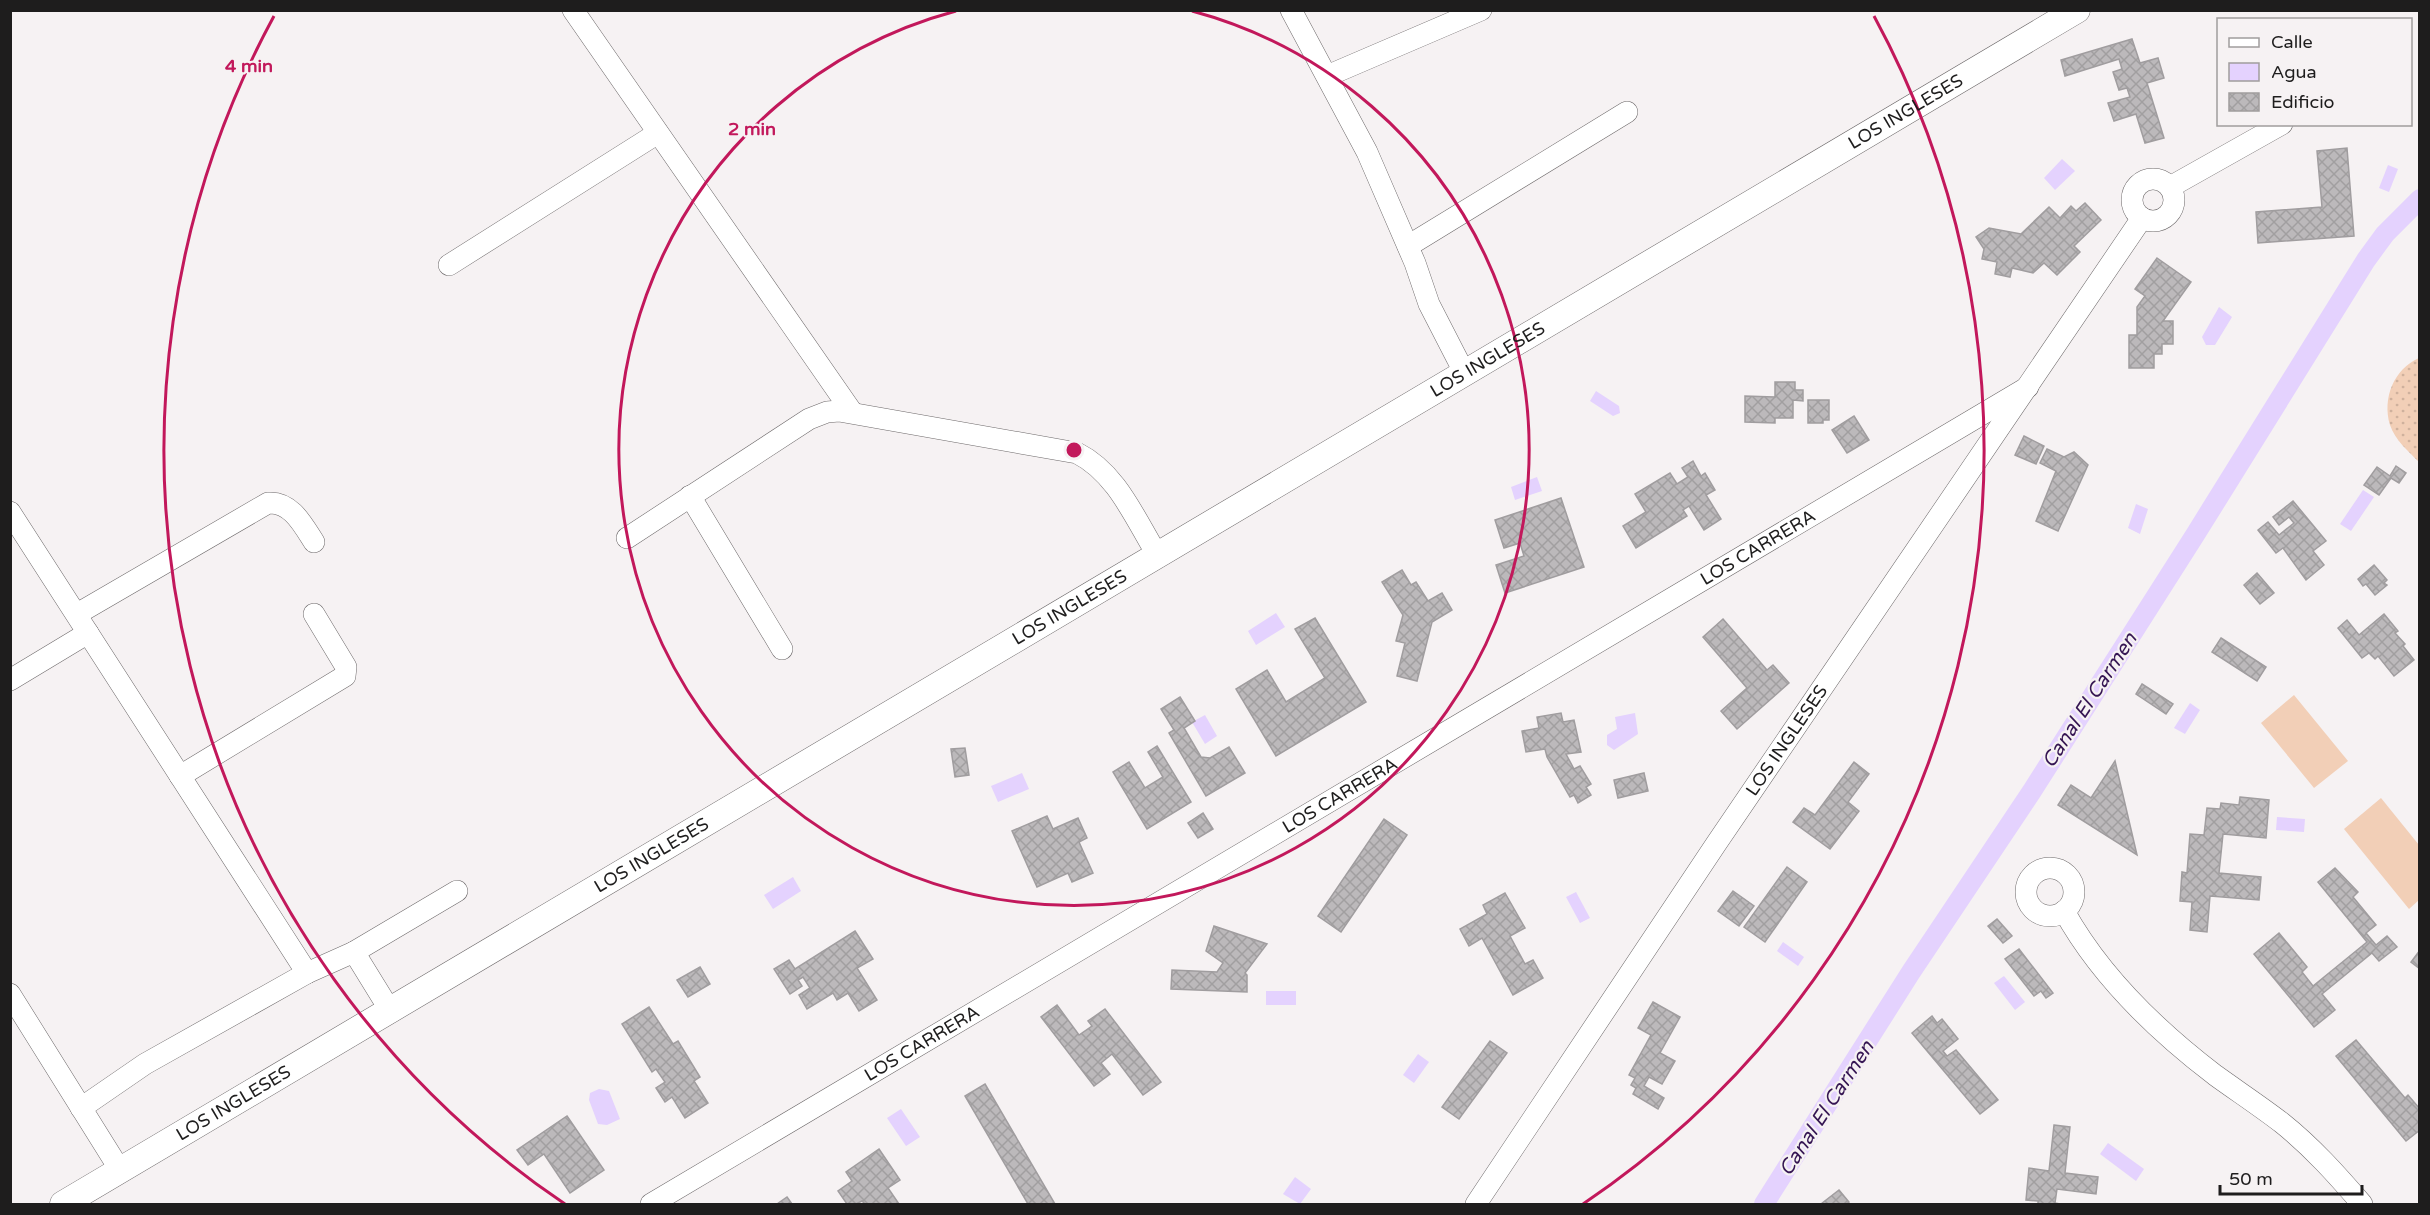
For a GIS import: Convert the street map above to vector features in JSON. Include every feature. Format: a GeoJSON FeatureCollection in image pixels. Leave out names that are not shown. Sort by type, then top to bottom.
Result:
{"type":"FeatureCollection","features":[{"type":"Feature","properties":{"kind":"street"},"geometry":{"type":"LineString","coordinates":[[573,10],[852,412]]}},
{"type":"Feature","properties":{"kind":"street"},"geometry":{"type":"LineString","coordinates":[[1291,10],[1367,152],[1408,246],[1429,304],[1465,374]]}},
{"type":"Feature","properties":{"kind":"street"},"geometry":{"type":"LineString","coordinates":[[1327,76],[1481,10]]}},
{"type":"Feature","properties":{"kind":"street","name":"LOS INGLESES"},"geometry":{"type":"LineString","coordinates":[[63,1204],[391,1012],[2077,10]]}},
{"type":"Feature","properties":{"kind":"street"},"geometry":{"type":"LineString","coordinates":[[1408,246],[1627,112]]}},
{"type":"Feature","properties":{"kind":"street"},"geometry":{"type":"LineString","coordinates":[[2170,187],[2278,126]]}},
{"type":"Feature","properties":{"kind":"street"},"geometry":{"type":"LineString","coordinates":[[449,265],[658,133]]}},
{"type":"Feature","properties":{"kind":"street"},"geometry":{"type":"LineString","coordinates":[[2158,179],[2170,187],[2175,199],[2171,212],[2167,216],[2155,221],[2142,218],[2133,207],[2132,200],[2137,186],[2143,181],[2158,179]]}},
{"type":"Feature","properties":{"kind":"street","name":"LOS INGLESES"},"geometry":{"type":"LineString","coordinates":[[1476,1204],[1716,844],[2142,218]]}},
{"type":"Feature","properties":{"kind":"street","name":"LOS CARRERA"},"geometry":{"type":"LineString","coordinates":[[651,1204],[2028,387]]}},
{"type":"Feature","properties":{"kind":"street"},"geometry":{"type":"LineString","coordinates":[[627,538],[809,419],[827,412],[852,412],[1077,453],[1096,464],[1113,481],[1158,556]]}},
{"type":"Feature","properties":{"kind":"street"},"geometry":{"type":"LineString","coordinates":[[690,496],[782,649]]}},
{"type":"Feature","properties":{"kind":"street"},"geometry":{"type":"LineString","coordinates":[[77,614],[268,503],[279,503],[294,513],[314,542]]}},
{"type":"Feature","properties":{"kind":"street"},"geometry":{"type":"LineString","coordinates":[[10,513],[307,973]]}},
{"type":"Feature","properties":{"kind":"street"},"geometry":{"type":"LineString","coordinates":[[180,776],[345,676],[346,666],[314,614]]}},
{"type":"Feature","properties":{"kind":"street"},"geometry":{"type":"LineString","coordinates":[[10,680],[88,633]]}},
{"type":"Feature","properties":{"kind":"street"},"geometry":{"type":"LineString","coordinates":[[81,1108],[145,1065],[307,973],[354,952],[457,891]]}},
{"type":"Feature","properties":{"kind":"street"},"geometry":{"type":"LineString","coordinates":[[2064,911],[2098,961],[2142,1012],[2186,1052],[2283,1124],[2320,1158],[2362,1204]]}},
{"type":"Feature","properties":{"kind":"street"},"geometry":{"type":"LineString","coordinates":[[354,952],[391,1012]]}},
{"type":"Feature","properties":{"kind":"street"},"geometry":{"type":"LineString","coordinates":[[10,994],[120,1170]]}},
{"type":"Feature","properties":{"kind":"shaded area"},"geometry":{"type":"Polygon","coordinates":[[[2419,358],[2419,462],[2395,436],[2390,425],[2388,405],[2389,395],[2397,377],[2403,369],[2419,358]]]}},
{"type":"Feature","properties":{"kind":"shaded area"},"geometry":{"type":"Polygon","coordinates":[[[2294,695],[2348,761],[2314,788],[2261,723],[2294,695]]]}},
{"type":"Feature","properties":{"kind":"shaded area"},"geometry":{"type":"Polygon","coordinates":[[[2381,798],[2419,845],[2419,900],[2409,909],[2344,829],[2381,798]]]}},
{"type":"Feature","properties":{"kind":"water"},"geometry":{"type":"Polygon","coordinates":[[[2062,159],[2075,171],[2055,190],[2044,178],[2062,159]]]}},
{"type":"Feature","properties":{"kind":"water"},"geometry":{"type":"Polygon","coordinates":[[[2388,165],[2398,169],[2389,192],[2379,188],[2388,165]]]}},
{"type":"Feature","properties":{"kind":"water"},"geometry":{"type":"Polygon","coordinates":[[[2219,307],[2232,317],[2215,345],[2206,345],[2202,337],[2219,307]]]}},
{"type":"Feature","properties":{"kind":"water"},"geometry":{"type":"Polygon","coordinates":[[[1596,391],[1619,406],[1620,413],[1613,416],[1590,401],[1596,391]]]}},
{"type":"Feature","properties":{"kind":"water"},"geometry":{"type":"Polygon","coordinates":[[[1537,477],[1542,491],[1515,500],[1511,487],[1537,477]]]}},
{"type":"Feature","properties":{"kind":"water"},"geometry":{"type":"Polygon","coordinates":[[[2363,490],[2374,497],[2351,531],[2340,524],[2363,490]]]}},
{"type":"Feature","properties":{"kind":"water"},"geometry":{"type":"Polygon","coordinates":[[[2136,504],[2148,509],[2140,534],[2128,528],[2136,504]]]}},
{"type":"Feature","properties":{"kind":"water"},"geometry":{"type":"Polygon","coordinates":[[[1276,613],[1285,627],[1256,645],[1248,631],[1276,613]]]}},
{"type":"Feature","properties":{"kind":"water"},"geometry":{"type":"Polygon","coordinates":[[[2190,703],[2200,710],[2185,734],[2174,728],[2190,703]]]}},
{"type":"Feature","properties":{"kind":"water"},"geometry":{"type":"Polygon","coordinates":[[[1635,713],[1638,734],[1614,750],[1607,745],[1607,735],[1617,729],[1615,717],[1635,713]]]}},
{"type":"Feature","properties":{"kind":"water"},"geometry":{"type":"Polygon","coordinates":[[[1205,715],[1217,736],[1205,744],[1192,722],[1205,715]]]}},
{"type":"Feature","properties":{"kind":"water"},"geometry":{"type":"Polygon","coordinates":[[[1022,773],[1029,789],[998,802],[991,786],[1022,773]]]}},
{"type":"Feature","properties":{"kind":"water"},"geometry":{"type":"Polygon","coordinates":[[[2277,817],[2305,819],[2304,832],[2276,830],[2277,817]]]}},
{"type":"Feature","properties":{"kind":"water"},"geometry":{"type":"Polygon","coordinates":[[[793,877],[801,891],[773,909],[764,895],[793,877]]]}},
{"type":"Feature","properties":{"kind":"water"},"geometry":{"type":"Polygon","coordinates":[[[1576,892],[1590,918],[1580,923],[1566,897],[1576,892]]]}},
{"type":"Feature","properties":{"kind":"water"},"geometry":{"type":"Polygon","coordinates":[[[1783,942],[1804,957],[1798,966],[1777,951],[1783,942]]]}},
{"type":"Feature","properties":{"kind":"water"},"geometry":{"type":"Polygon","coordinates":[[[2004,976],[2025,1002],[2015,1010],[1994,983],[2004,976]]]}},
{"type":"Feature","properties":{"kind":"water"},"geometry":{"type":"Polygon","coordinates":[[[1266,991],[1296,991],[1296,1005],[1266,1005],[1266,991]]]}},
{"type":"Feature","properties":{"kind":"water"},"geometry":{"type":"Polygon","coordinates":[[[1418,1054],[1429,1062],[1414,1083],[1403,1075],[1418,1054]]]}},
{"type":"Feature","properties":{"kind":"water"},"geometry":{"type":"Polygon","coordinates":[[[599,1089],[609,1091],[620,1119],[607,1125],[598,1124],[589,1100],[590,1093],[599,1089]]]}},
{"type":"Feature","properties":{"kind":"water"},"geometry":{"type":"Polygon","coordinates":[[[901,1109],[920,1137],[906,1146],[887,1118],[901,1109]]]}},
{"type":"Feature","properties":{"kind":"water"},"geometry":{"type":"Polygon","coordinates":[[[2108,1143],[2144,1169],[2136,1181],[2100,1154],[2108,1143]]]}},
{"type":"Feature","properties":{"kind":"water"},"geometry":{"type":"Polygon","coordinates":[[[1295,1177],[1311,1189],[1300,1204],[1283,1194],[1295,1177]]]}},
{"type":"Feature","properties":{"kind":"building"},"geometry":{"type":"Polygon","coordinates":[[[2132,39],[2140,63],[2158,58],[2164,78],[2147,83],[2164,138],[2145,143],[2136,114],[2114,121],[2108,103],[2130,97],[2127,88],[2119,90],[2113,72],[2122,69],[2119,59],[2065,76],[2061,60],[2132,39]]]}},
{"type":"Feature","properties":{"kind":"building"},"geometry":{"type":"Polygon","coordinates":[[[2347,148],[2354,236],[2258,243],[2256,212],[2322,207],[2317,151],[2347,148]]]}},
{"type":"Feature","properties":{"kind":"building"},"geometry":{"type":"Polygon","coordinates":[[[2085,203],[2101,220],[2074,246],[2080,252],[2057,275],[2044,263],[2033,273],[2012,268],[2010,277],[1995,274],[1997,262],[1982,259],[1984,249],[1976,237],[1989,228],[2021,234],[2049,207],[2060,218],[2071,206],[2076,211],[2085,203]]]}},
{"type":"Feature","properties":{"kind":"building"},"geometry":{"type":"Polygon","coordinates":[[[2157,258],[2191,282],[2163,321],[2173,321],[2173,344],[2162,344],[2162,354],[2154,354],[2154,368],[2129,368],[2129,335],[2137,335],[2137,307],[2145,296],[2135,289],[2157,258]]]}},
{"type":"Feature","properties":{"kind":"building"},"geometry":{"type":"Polygon","coordinates":[[[1775,382],[1795,382],[1795,390],[1803,390],[1803,401],[1793,400],[1793,418],[1775,418],[1775,423],[1745,422],[1745,396],[1775,397],[1775,382]]]}},
{"type":"Feature","properties":{"kind":"building"},"geometry":{"type":"Polygon","coordinates":[[[1808,400],[1829,400],[1829,420],[1823,420],[1823,423],[1808,423],[1808,400]]]}},
{"type":"Feature","properties":{"kind":"building"},"geometry":{"type":"Polygon","coordinates":[[[1854,416],[1869,440],[1847,453],[1832,430],[1854,416]]]}},
{"type":"Feature","properties":{"kind":"building"},"geometry":{"type":"Polygon","coordinates":[[[2024,436],[2044,446],[2036,464],[2015,455],[2024,436]]]}},
{"type":"Feature","properties":{"kind":"building"},"geometry":{"type":"Polygon","coordinates":[[[2047,449],[2064,457],[2074,452],[2088,465],[2058,531],[2036,521],[2056,471],[2040,463],[2047,449]]]}},
{"type":"Feature","properties":{"kind":"building"},"geometry":{"type":"Polygon","coordinates":[[[1693,461],[1701,476],[1705,473],[1715,490],[1706,495],[1721,519],[1704,530],[1689,506],[1683,510],[1687,516],[1636,548],[1623,526],[1646,512],[1635,494],[1670,473],[1677,484],[1688,477],[1682,468],[1693,461]]]}},
{"type":"Feature","properties":{"kind":"building"},"geometry":{"type":"Polygon","coordinates":[[[2396,466],[2406,473],[2399,483],[2391,478],[2379,495],[2364,485],[2377,467],[2390,476],[2396,466]]]}},
{"type":"Feature","properties":{"kind":"building"},"geometry":{"type":"Polygon","coordinates":[[[1561,498],[1584,567],[1505,593],[1496,565],[1524,556],[1520,543],[1504,548],[1495,520],[1561,498]]]}},
{"type":"Feature","properties":{"kind":"building"},"geometry":{"type":"Polygon","coordinates":[[[2293,501],[2326,541],[2313,551],[2324,565],[2306,580],[2283,548],[2276,553],[2258,530],[2268,522],[2279,535],[2294,523],[2289,517],[2279,525],[2273,517],[2293,501]]]}},
{"type":"Feature","properties":{"kind":"building"},"geometry":{"type":"Polygon","coordinates":[[[2374,565],[2387,580],[2384,583],[2387,585],[2375,595],[2366,584],[2363,586],[2358,579],[2374,565]]]}},
{"type":"Feature","properties":{"kind":"building"},"geometry":{"type":"Polygon","coordinates":[[[1402,570],[1411,585],[1416,582],[1428,601],[1442,593],[1452,610],[1432,622],[1417,681],[1397,676],[1405,643],[1396,641],[1403,615],[1382,582],[1402,570]]]}},
{"type":"Feature","properties":{"kind":"building"},"geometry":{"type":"Polygon","coordinates":[[[2257,573],[2274,593],[2260,604],[2244,585],[2257,573]]]}},
{"type":"Feature","properties":{"kind":"building"},"geometry":{"type":"Polygon","coordinates":[[[2384,614],[2398,631],[2395,633],[2405,644],[2403,646],[2414,660],[2394,676],[2378,656],[2375,659],[2369,653],[2362,658],[2338,628],[2347,620],[2359,635],[2384,614]]]}},
{"type":"Feature","properties":{"kind":"building"},"geometry":{"type":"Polygon","coordinates":[[[1315,618],[1366,702],[1276,756],[1236,689],[1267,670],[1286,702],[1325,678],[1295,629],[1315,618]]]}},
{"type":"Feature","properties":{"kind":"building"},"geometry":{"type":"Polygon","coordinates":[[[1723,619],[1767,670],[1773,665],[1789,683],[1737,729],[1721,711],[1747,688],[1703,637],[1723,619]]]}},
{"type":"Feature","properties":{"kind":"building"},"geometry":{"type":"Polygon","coordinates":[[[2221,638],[2266,667],[2257,681],[2212,652],[2221,638]]]}},
{"type":"Feature","properties":{"kind":"building"},"geometry":{"type":"Polygon","coordinates":[[[2142,684],[2173,704],[2166,714],[2136,694],[2142,684]]]}},
{"type":"Feature","properties":{"kind":"building"},"geometry":{"type":"Polygon","coordinates":[[[1180,697],[1195,721],[1184,728],[1201,757],[1210,758],[1229,747],[1245,773],[1206,796],[1169,733],[1174,730],[1161,709],[1180,697]]]}},
{"type":"Feature","properties":{"kind":"building"},"geometry":{"type":"Polygon","coordinates":[[[1561,713],[1563,722],[1574,720],[1581,752],[1566,754],[1574,769],[1580,766],[1591,784],[1586,787],[1591,795],[1578,803],[1574,795],[1570,797],[1547,757],[1545,749],[1526,752],[1522,731],[1539,728],[1537,717],[1561,713]]]}},
{"type":"Feature","properties":{"kind":"building"},"geometry":{"type":"Polygon","coordinates":[[[1157,746],[1191,802],[1147,829],[1113,772],[1129,762],[1145,788],[1163,777],[1148,752],[1157,746]]]}},
{"type":"Feature","properties":{"kind":"building"},"geometry":{"type":"Polygon","coordinates":[[[965,748],[969,775],[955,777],[951,749],[965,748]]]}},
{"type":"Feature","properties":{"kind":"building"},"geometry":{"type":"Polygon","coordinates":[[[2115,761],[2137,855],[2058,805],[2071,785],[2091,798],[2115,761]]]}},
{"type":"Feature","properties":{"kind":"building"},"geometry":{"type":"Polygon","coordinates":[[[1854,762],[1869,774],[1848,802],[1859,811],[1830,849],[1793,822],[1804,808],[1815,815],[1854,762]]]}},
{"type":"Feature","properties":{"kind":"building"},"geometry":{"type":"Polygon","coordinates":[[[1644,773],[1648,791],[1618,798],[1614,780],[1644,773]]]}},
{"type":"Feature","properties":{"kind":"building"},"geometry":{"type":"Polygon","coordinates":[[[2240,797],[2269,800],[2266,838],[2223,834],[2219,873],[2261,877],[2259,900],[2210,896],[2207,932],[2190,930],[2192,902],[2180,901],[2182,872],[2187,873],[2190,834],[2204,835],[2207,808],[2220,809],[2221,803],[2239,805],[2240,797]]]}},
{"type":"Feature","properties":{"kind":"building"},"geometry":{"type":"Polygon","coordinates":[[[1203,813],[1213,829],[1198,838],[1188,823],[1203,813]]]}},
{"type":"Feature","properties":{"kind":"building"},"geometry":{"type":"Polygon","coordinates":[[[1047,816],[1053,829],[1078,818],[1087,838],[1079,842],[1093,873],[1072,882],[1068,873],[1037,887],[1012,831],[1047,816]]]}},
{"type":"Feature","properties":{"kind":"building"},"geometry":{"type":"Polygon","coordinates":[[[1384,819],[1407,835],[1341,932],[1318,916],[1384,819]]]}},
{"type":"Feature","properties":{"kind":"building"},"geometry":{"type":"Polygon","coordinates":[[[1787,867],[1807,882],[1765,942],[1744,927],[1787,867]]]}},
{"type":"Feature","properties":{"kind":"building"},"geometry":{"type":"Polygon","coordinates":[[[2335,868],[2358,892],[2353,897],[2376,925],[2366,933],[2376,945],[2387,936],[2397,947],[2379,961],[2372,953],[2322,994],[2335,1010],[2314,1027],[2254,954],[2279,933],[2307,967],[2302,972],[2313,986],[2367,942],[2318,882],[2335,868]]]}},
{"type":"Feature","properties":{"kind":"building"},"geometry":{"type":"Polygon","coordinates":[[[1733,891],[1754,906],[1739,926],[1718,911],[1733,891]]]}},
{"type":"Feature","properties":{"kind":"building"},"geometry":{"type":"Polygon","coordinates":[[[1505,893],[1525,928],[1510,936],[1525,964],[1533,960],[1543,978],[1513,995],[1482,938],[1469,946],[1460,929],[1487,914],[1483,905],[1505,893]]]}},
{"type":"Feature","properties":{"kind":"building"},"geometry":{"type":"Polygon","coordinates":[[[1997,919],[2012,936],[2003,943],[1988,926],[1997,919]]]}},
{"type":"Feature","properties":{"kind":"building"},"geometry":{"type":"Polygon","coordinates":[[[1214,926],[1267,944],[1245,973],[1247,992],[1171,989],[1172,970],[1217,972],[1223,963],[1206,951],[1214,926]]]}},
{"type":"Feature","properties":{"kind":"building"},"geometry":{"type":"Polygon","coordinates":[[[855,931],[873,959],[857,968],[877,1000],[859,1011],[848,993],[837,1000],[833,993],[807,1009],[799,995],[810,988],[803,977],[798,980],[802,986],[790,994],[774,969],[789,960],[795,969],[855,931]]]}},
{"type":"Feature","properties":{"kind":"building"},"geometry":{"type":"Polygon","coordinates":[[[2019,949],[2053,993],[2046,998],[2041,991],[2034,996],[2005,959],[2019,949]]]}},
{"type":"Feature","properties":{"kind":"building"},"geometry":{"type":"Polygon","coordinates":[[[2420,950],[2420,969],[2411,962],[2420,950]]]}},
{"type":"Feature","properties":{"kind":"building"},"geometry":{"type":"Polygon","coordinates":[[[700,967],[710,984],[688,997],[677,980],[700,967]]]}},
{"type":"Feature","properties":{"kind":"building"},"geometry":{"type":"Polygon","coordinates":[[[1653,1002],[1680,1017],[1660,1053],[1675,1061],[1662,1084],[1649,1077],[1644,1086],[1664,1098],[1658,1109],[1633,1094],[1636,1088],[1631,1085],[1635,1078],[1629,1075],[1651,1035],[1638,1028],[1653,1002]]]}},
{"type":"Feature","properties":{"kind":"building"},"geometry":{"type":"Polygon","coordinates":[[[1057,1005],[1079,1035],[1092,1026],[1088,1021],[1105,1009],[1161,1082],[1143,1095],[1112,1054],[1101,1063],[1110,1074],[1094,1086],[1041,1017],[1057,1005]]]}},
{"type":"Feature","properties":{"kind":"building"},"geometry":{"type":"Polygon","coordinates":[[[649,1007],[673,1044],[678,1041],[700,1077],[694,1081],[708,1103],[685,1118],[672,1097],[665,1102],[656,1088],[665,1082],[656,1069],[652,1072],[622,1024],[649,1007]]]}},
{"type":"Feature","properties":{"kind":"building"},"geometry":{"type":"Polygon","coordinates":[[[1932,1016],[1937,1023],[1942,1019],[1958,1039],[1943,1051],[1947,1056],[1956,1050],[1998,1100],[1980,1114],[1912,1033],[1932,1016]]]}},
{"type":"Feature","properties":{"kind":"building"},"geometry":{"type":"Polygon","coordinates":[[[2356,1040],[2405,1098],[2408,1095],[2420,1109],[2420,1130],[2406,1141],[2336,1056],[2356,1040]]]}},
{"type":"Feature","properties":{"kind":"building"},"geometry":{"type":"Polygon","coordinates":[[[1490,1041],[1507,1053],[1459,1119],[1442,1107],[1490,1041]]]}},
{"type":"Feature","properties":{"kind":"building"},"geometry":{"type":"Polygon","coordinates":[[[985,1084],[1055,1204],[1028,1204],[965,1096],[985,1084]]]}},
{"type":"Feature","properties":{"kind":"building"},"geometry":{"type":"Polygon","coordinates":[[[567,1116],[604,1170],[570,1193],[544,1154],[528,1165],[517,1150],[567,1116]]]}},
{"type":"Feature","properties":{"kind":"building"},"geometry":{"type":"Polygon","coordinates":[[[2054,1125],[2070,1127],[2065,1173],[2098,1177],[2096,1194],[2057,1189],[2055,1203],[2060,1204],[2038,1204],[2038,1201],[2026,1200],[2029,1168],[2049,1171],[2054,1125]]]}},
{"type":"Feature","properties":{"kind":"building"},"geometry":{"type":"Polygon","coordinates":[[[879,1149],[900,1180],[888,1188],[899,1204],[865,1204],[862,1201],[847,1204],[838,1191],[852,1181],[846,1172],[879,1149]]]}},
{"type":"Feature","properties":{"kind":"building"},"geometry":{"type":"Polygon","coordinates":[[[1839,1190],[1849,1202],[1821,1204],[1839,1190]]]}},
{"type":"Feature","properties":{"kind":"building"},"geometry":{"type":"Polygon","coordinates":[[[787,1197],[792,1204],[777,1204],[787,1197]]]}},
{"type":"Feature","properties":{"kind":"waterway","name":"Canal El Carmen"},"geometry":{"type":"LineString","coordinates":[[1764,1204],[1911,972],[2032,791],[2366,260],[2385,234],[2420,199]]}}]}
